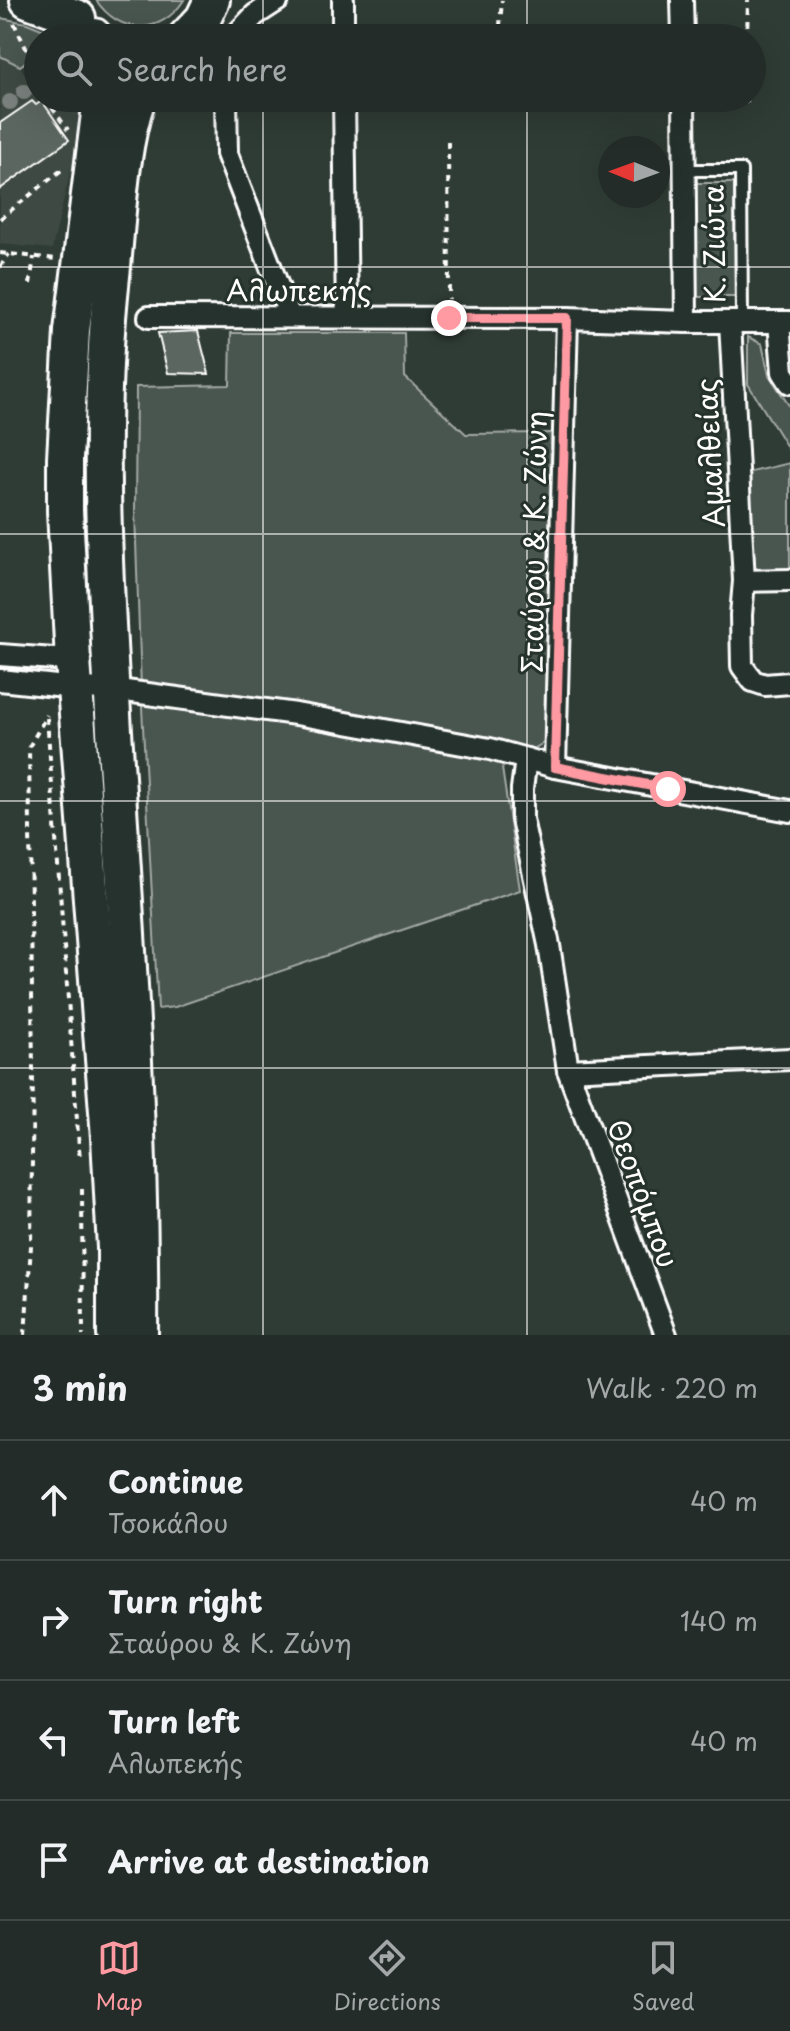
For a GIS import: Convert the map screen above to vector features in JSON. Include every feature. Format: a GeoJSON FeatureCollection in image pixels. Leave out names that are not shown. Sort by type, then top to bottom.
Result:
{"type":"FeatureCollection","features":[{"type":"Feature","properties":{"kind":"highway"},"geometry":{"type":"LineString","coordinates":[[198,24],[212,0]]}},
{"type":"Feature","properties":{"kind":"highway"},"geometry":{"type":"LineString","coordinates":[[19,8],[79,24]]}},
{"type":"Feature","properties":{"kind":"highway"},"geometry":{"type":"LineString","coordinates":[[99,112],[76,290],[65,458],[65,511],[74,674],[109,1138],[115,1248],[115,1335]]}},
{"type":"Feature","properties":{"kind":"highway"},"geometry":{"type":"LineString","coordinates":[[134,112],[124,166],[106,332],[102,460],[110,676],[138,1134],[140,1335]]}},
{"type":"Feature","properties":{"kind":"street"},"geometry":{"type":"LineString","coordinates":[[246,24],[278,0]]}},
{"type":"Feature","properties":{"kind":"street"},"geometry":{"type":"LineString","coordinates":[[343,0],[343,24]]}},
{"type":"Feature","properties":{"kind":"street"},"geometry":{"type":"LineString","coordinates":[[682,0],[683,24]]}},
{"type":"Feature","properties":{"kind":"street"},"geometry":{"type":"LineString","coordinates":[[226,112],[227,154],[290,317]]}},
{"type":"Feature","properties":{"kind":"street"},"geometry":{"type":"LineString","coordinates":[[344,112],[347,317]]}},
{"type":"Feature","properties":{"kind":"street","name":"Κ. Ζιώτα"},"geometry":{"type":"LineString","coordinates":[[684,112],[686,322]]}},
{"type":"Feature","properties":{"kind":"street","name":"Αλωπεκής"},"geometry":{"type":"LineString","coordinates":[[149,317],[784,322]]}},
{"type":"Feature","properties":{"kind":"street","name":"Σταύρου & Κ. Ζώνη"},"geometry":{"type":"LineString","coordinates":[[555,767],[567,318]]}},
{"type":"Feature","properties":{"kind":"street","name":"Αμαλθείας"},"geometry":{"type":"LineString","coordinates":[[736,322],[744,581],[742,666],[753,681],[765,685],[790,683]]}},
{"type":"Feature","properties":{"kind":"street"},"geometry":{"type":"LineString","coordinates":[[784,322],[783,372],[790,383]]}},
{"type":"Feature","properties":{"kind":"street"},"geometry":{"type":"LineString","coordinates":[[744,581],[790,580]]}},
{"type":"Feature","properties":{"kind":"street"},"geometry":{"type":"LineString","coordinates":[[0,655],[74,674]]}},
{"type":"Feature","properties":{"kind":"street"},"geometry":{"type":"LineString","coordinates":[[0,680],[74,674],[110,676],[490,749],[555,767],[790,811]]}},
{"type":"Feature","properties":{"kind":"street","name":"Θεοπόμπου"},"geometry":{"type":"LineString","coordinates":[[526,759],[522,819],[549,945],[568,1070],[666,1335]]}},
{"type":"Feature","properties":{"kind":"street"},"geometry":{"type":"LineString","coordinates":[[568,1070],[790,1059]]}},
{"type":"Feature","properties":{"kind":"lane","name":"Κ. Ζιώτα"},"geometry":{"type":"LineString","coordinates":[[685,170],[741,170],[736,322]]}},
{"type":"Feature","properties":{"kind":"path"},"geometry":{"type":"LineString","coordinates":[[500,24],[502,0]]}},
{"type":"Feature","properties":{"kind":"path"},"geometry":{"type":"LineString","coordinates":[[747,24],[748,0]]}},
{"type":"Feature","properties":{"kind":"path"},"geometry":{"type":"LineString","coordinates":[[55,112],[72,135]]}},
{"type":"Feature","properties":{"kind":"path"},"geometry":{"type":"LineString","coordinates":[[448,142],[449,318]]}},
{"type":"Feature","properties":{"kind":"path"},"geometry":{"type":"LineString","coordinates":[[0,219],[66,167]]}},
{"type":"Feature","properties":{"kind":"path"},"geometry":{"type":"LineString","coordinates":[[0,253],[63,260]]}},
{"type":"Feature","properties":{"kind":"path"},"geometry":{"type":"LineString","coordinates":[[0,267],[9,254]]}},
{"type":"Feature","properties":{"kind":"path"},"geometry":{"type":"LineString","coordinates":[[30,284],[34,257]]}},
{"type":"Feature","properties":{"kind":"path"},"geometry":{"type":"LineString","coordinates":[[25,1335],[31,1246],[33,1072],[29,747],[47,715],[81,1173]]}},
{"type":"Feature","properties":{"kind":"path"},"geometry":{"type":"LineString","coordinates":[[82,1186],[83,1335]]}},
{"type":"Feature","properties":{"kind":"shaded area"},"geometry":{"type":"Polygon","coordinates":[[[96,0],[184,0],[175,12],[154,24],[126,24],[105,12],[96,0]]]}},
{"type":"Feature","properties":{"kind":"shaded area"},"geometry":{"type":"Polygon","coordinates":[[[0,18],[29,24],[24,24],[24,63],[20,66],[0,56],[0,18]]]}},
{"type":"Feature","properties":{"kind":"shaded area"},"geometry":{"type":"Polygon","coordinates":[[[0,57],[20,66],[24,72],[24,112],[78,112],[77,144],[52,249],[0,244],[0,57]]]}},
{"type":"Feature","properties":{"kind":"shaded area"},"geometry":{"type":"Polygon","coordinates":[[[693,183],[734,183],[735,297],[695,297],[693,183]]]}},
{"type":"Feature","properties":{"kind":"shaded area"},"geometry":{"type":"Polygon","coordinates":[[[231,333],[404,333],[405,377],[466,434],[551,433],[545,742],[502,768],[520,890],[175,1007],[158,1009],[141,689],[135,512],[136,387],[230,385],[231,333]]]}},
{"type":"Feature","properties":{"kind":"shaded area"},"geometry":{"type":"Polygon","coordinates":[[[748,337],[762,344],[769,375],[790,407],[790,452],[748,384],[748,337]]]}},
{"type":"Feature","properties":{"kind":"shaded area"},"geometry":{"type":"Polygon","coordinates":[[[790,463],[790,571],[748,571],[743,474],[790,463]]]}},
{"type":"Feature","properties":{"kind":"building"},"geometry":{"type":"Polygon","coordinates":[[[24,106],[24,112],[50,112],[69,140],[0,189],[0,123],[24,106]]]}},
{"type":"Feature","properties":{"kind":"building"},"geometry":{"type":"Polygon","coordinates":[[[198,331],[209,374],[168,373],[158,333],[198,331]]]}},
{"type":"Feature","properties":{"kind":"route"},"geometry":{"type":"LineString","coordinates":[[449,318],[567,318],[555,767],[668,789]]}}]}
